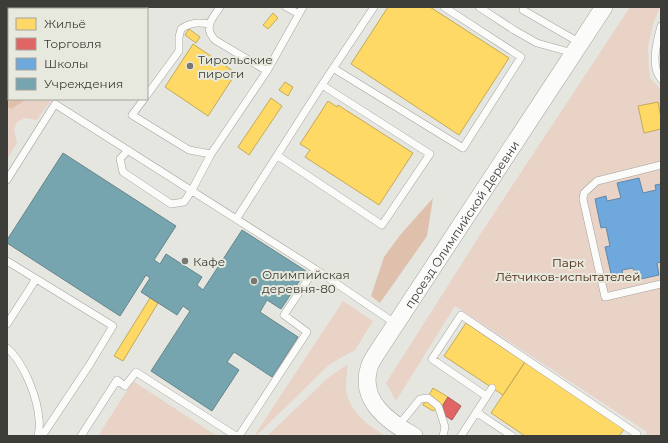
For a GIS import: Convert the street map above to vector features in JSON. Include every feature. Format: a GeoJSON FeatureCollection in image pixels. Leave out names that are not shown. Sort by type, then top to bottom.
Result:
{"type":"FeatureCollection","features":[{"type":"Feature","properties":{"kind":"street","name":"проезд Олимпийской Деревни"},"geometry":{"type":"LineString","coordinates":[[414,436],[384,416],[376,407],[368,388],[369,368],[376,354],[604,7]]}},
{"type":"Feature","properties":{"kind":"lane"},"geometry":{"type":"LineString","coordinates":[[220,7],[209,24],[211,35],[215,40],[267,71]]}},
{"type":"Feature","properties":{"kind":"lane"},"geometry":{"type":"LineString","coordinates":[[286,7],[299,14]]}},
{"type":"Feature","properties":{"kind":"lane"},"geometry":{"type":"LineString","coordinates":[[128,150],[120,159],[123,172],[171,204],[184,202],[212,154],[267,71],[303,7]]}},
{"type":"Feature","properties":{"kind":"lane"},"geometry":{"type":"LineString","coordinates":[[237,218],[374,7]]}},
{"type":"Feature","properties":{"kind":"lane"},"geometry":{"type":"LineString","coordinates":[[334,68],[462,148],[521,57],[444,7]]}},
{"type":"Feature","properties":{"kind":"lane"},"geometry":{"type":"LineString","coordinates":[[479,7],[514,30],[537,42],[577,48]]}},
{"type":"Feature","properties":{"kind":"lane"},"geometry":{"type":"LineString","coordinates":[[523,10],[577,48]]}},
{"type":"Feature","properties":{"kind":"lane"},"geometry":{"type":"LineString","coordinates":[[148,94],[179,51],[179,37],[181,28],[187,24],[200,22],[209,24]]}},
{"type":"Feature","properties":{"kind":"lane"},"geometry":{"type":"LineString","coordinates":[[661,26],[655,51],[657,75],[661,79]]}},
{"type":"Feature","properties":{"kind":"lane"},"geometry":{"type":"LineString","coordinates":[[278,156],[382,225],[430,154],[322,85]]}},
{"type":"Feature","properties":{"kind":"lane"},"geometry":{"type":"LineString","coordinates":[[143,100],[132,115],[189,150],[212,154]]}},
{"type":"Feature","properties":{"kind":"lane"},"geometry":{"type":"LineString","coordinates":[[7,180],[55,104],[237,218],[396,324]]}},
{"type":"Feature","properties":{"kind":"lane"},"geometry":{"type":"LineString","coordinates":[[661,166],[597,181],[584,193],[583,199],[605,297],[661,284]]}},
{"type":"Feature","properties":{"kind":"lane"},"geometry":{"type":"LineString","coordinates":[[7,261],[113,326],[90,364],[42,436]]}},
{"type":"Feature","properties":{"kind":"lane"},"geometry":{"type":"LineString","coordinates":[[81,436],[117,380],[125,386],[136,372],[238,436],[306,332],[284,315],[315,269]]}},
{"type":"Feature","properties":{"kind":"lane"},"geometry":{"type":"LineString","coordinates":[[7,324],[36,278]]}},
{"type":"Feature","properties":{"kind":"lane"},"geometry":{"type":"LineString","coordinates":[[486,396],[432,359],[461,315],[637,434],[635,436]]}},
{"type":"Feature","properties":{"kind":"lane"},"geometry":{"type":"LineString","coordinates":[[7,348],[22,365],[33,391],[39,420],[38,436]]}},
{"type":"Feature","properties":{"kind":"lane"},"geometry":{"type":"LineString","coordinates":[[461,436],[492,388]]}},
{"type":"Feature","properties":{"kind":"lane"},"geometry":{"type":"LineString","coordinates":[[398,426],[420,399],[428,398],[437,405],[445,427],[443,436]]}},
{"type":"Feature","properties":{"kind":"lane"},"geometry":{"type":"LineString","coordinates":[[476,412],[512,436]]}},
{"type":"Feature","properties":{"kind":"green space"},"geometry":{"type":"Polygon","coordinates":[[[7,7],[57,7],[8,8],[8,100],[51,100],[37,120],[25,118],[17,122],[14,130],[17,143],[7,159],[7,7]]]}},
{"type":"Feature","properties":{"kind":"green space","name":"Парк Лётчиков-испытателей"},"geometry":{"type":"Polygon","coordinates":[[[630,7],[660,7],[653,24],[648,47],[649,71],[651,79],[661,90],[661,436],[645,436],[647,432],[455,306],[396,401],[386,383],[485,227],[630,7]]]}},
{"type":"Feature","properties":{"kind":"green space"},"geometry":{"type":"Polygon","coordinates":[[[343,301],[373,321],[355,350],[330,364],[256,436],[254,436],[343,301]]]}},
{"type":"Feature","properties":{"kind":"green space"},"geometry":{"type":"Polygon","coordinates":[[[348,364],[346,389],[351,404],[366,423],[386,436],[267,436],[329,377],[348,364]]]}},
{"type":"Feature","properties":{"kind":"green space"},"geometry":{"type":"Polygon","coordinates":[[[133,381],[217,436],[98,436],[133,381]]]}},
{"type":"Feature","properties":{"kind":"shaded area"},"geometry":{"type":"Polygon","coordinates":[[[7,67],[8,100],[25,100],[11,109],[7,106],[7,67]]]}},
{"type":"Feature","properties":{"kind":"shaded area"},"geometry":{"type":"Polygon","coordinates":[[[433,198],[427,236],[380,303],[371,296],[384,257],[401,234],[433,198]]]}},
{"type":"Feature","properties":{"kind":"building: Жильё"},"geometry":{"type":"Polygon","coordinates":[[[388,7],[430,7],[509,58],[459,135],[351,64],[388,7]]]}},
{"type":"Feature","properties":{"kind":"building: Жильё"},"geometry":{"type":"Polygon","coordinates":[[[273,13],[278,18],[268,29],[263,25],[273,13]]]}},
{"type":"Feature","properties":{"kind":"building: Жильё"},"geometry":{"type":"Polygon","coordinates":[[[189,29],[200,37],[196,43],[185,35],[189,29]]]}},
{"type":"Feature","properties":{"kind":"building: Жильё"},"geometry":{"type":"Polygon","coordinates":[[[193,44],[236,73],[208,116],[165,87],[193,44]]]}},
{"type":"Feature","properties":{"kind":"building: Жильё"},"geometry":{"type":"Polygon","coordinates":[[[285,82],[293,87],[288,96],[279,90],[285,82]]]}},
{"type":"Feature","properties":{"kind":"building: Жильё"},"geometry":{"type":"Polygon","coordinates":[[[271,98],[282,106],[249,155],[238,147],[271,98]]]}},
{"type":"Feature","properties":{"kind":"building: Жильё"},"geometry":{"type":"Polygon","coordinates":[[[328,101],[337,107],[338,105],[413,153],[379,205],[305,157],[310,150],[300,144],[328,101]]]}},
{"type":"Feature","properties":{"kind":"building: Жильё"},"geometry":{"type":"Polygon","coordinates":[[[658,102],[661,118],[661,129],[644,133],[638,106],[658,102]]]}},
{"type":"Feature","properties":{"kind":"building: Жильё"},"geometry":{"type":"Polygon","coordinates":[[[150,298],[158,303],[123,361],[114,356],[150,298]]]}},
{"type":"Feature","properties":{"kind":"building: Жильё"},"geometry":{"type":"Polygon","coordinates":[[[466,323],[525,362],[503,395],[444,356],[466,323]]]}},
{"type":"Feature","properties":{"kind":"building: Жильё"},"geometry":{"type":"Polygon","coordinates":[[[525,362],[625,428],[619,436],[525,436],[491,413],[525,362]]]}},
{"type":"Feature","properties":{"kind":"building: Жильё"},"geometry":{"type":"Polygon","coordinates":[[[433,388],[448,397],[443,405],[433,411],[423,405],[433,388]]]}},
{"type":"Feature","properties":{"kind":"building: Торговля"},"geometry":{"type":"Polygon","coordinates":[[[448,397],[461,406],[452,420],[444,415],[443,405],[448,397]]]}},
{"type":"Feature","properties":{"kind":"building: Школы"},"geometry":{"type":"Polygon","coordinates":[[[639,178],[643,193],[656,190],[655,185],[661,184],[661,262],[657,263],[659,275],[636,280],[633,268],[622,270],[623,275],[612,278],[605,247],[610,246],[606,227],[601,228],[595,199],[606,196],[607,201],[621,198],[617,183],[639,178]]]}},
{"type":"Feature","properties":{"kind":"building: Учреждения","name":"Олимпийская деревня-80"},"geometry":{"type":"Polygon","coordinates":[[[63,153],[176,226],[154,260],[160,264],[166,254],[202,277],[197,285],[203,290],[242,230],[306,271],[281,309],[267,300],[260,312],[298,337],[272,377],[234,352],[227,362],[239,370],[212,411],[151,371],[190,311],[183,306],[177,315],[141,292],[150,278],[146,275],[120,316],[7,243],[7,240],[63,153]]]}},
{"type":"Feature","properties":{"kind":"place","name":"Тирольские пироги"},"geometry":{"type":"Point","coordinates":[190,66]}},
{"type":"Feature","properties":{"kind":"place","name":"Кафе"},"geometry":{"type":"Point","coordinates":[185,261]}},
{"type":"Feature","properties":{"kind":"place","name":"Олимпийская деревня-80"},"geometry":{"type":"Point","coordinates":[254,281]}}]}
